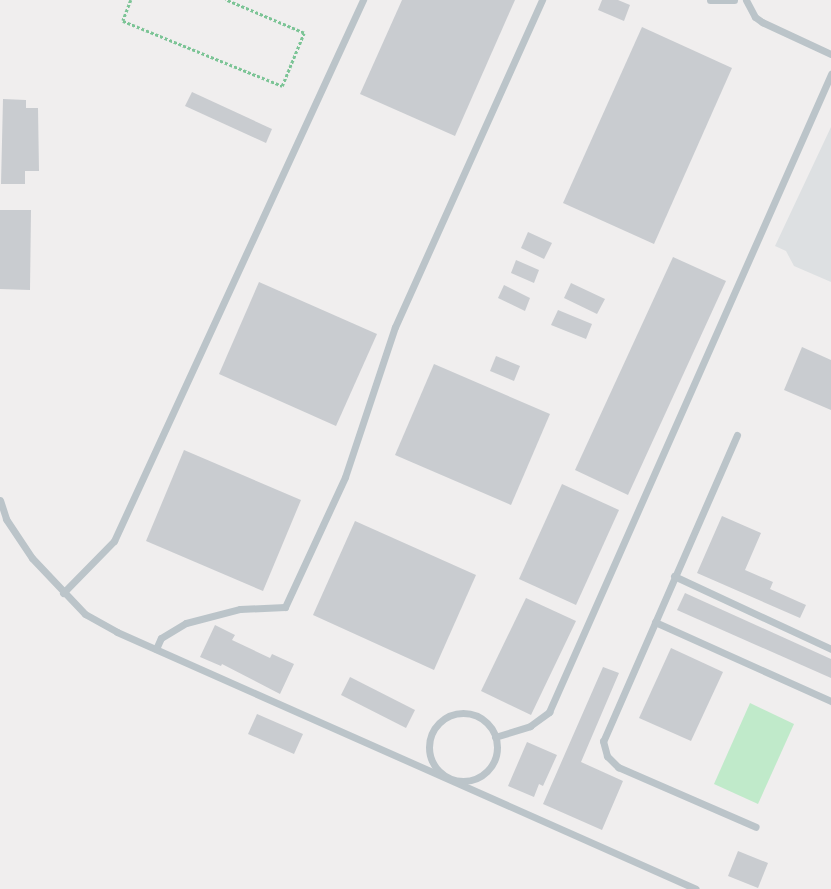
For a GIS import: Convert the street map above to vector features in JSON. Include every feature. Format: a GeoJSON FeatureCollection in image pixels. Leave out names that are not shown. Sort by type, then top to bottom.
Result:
{"type":"FeatureCollection","features":[{"type":"Feature","properties":{"kind":"lane"},"geometry":{"type":"LineString","coordinates":[[63,593],[114,541],[363,0]]}},
{"type":"Feature","properties":{"kind":"lane"},"geometry":{"type":"LineString","coordinates":[[156,649],[161,638],[171,630],[204,617],[240,609],[285,606],[346,477],[395,327],[542,0]]}},
{"type":"Feature","properties":{"kind":"lane"},"geometry":{"type":"LineString","coordinates":[[710,0],[734,0]]}},
{"type":"Feature","properties":{"kind":"lane"},"geometry":{"type":"LineString","coordinates":[[746,0],[755,17],[762,22],[831,54]]}},
{"type":"Feature","properties":{"kind":"lane"},"geometry":{"type":"LineString","coordinates":[[495,737],[530,726],[549,712],[831,74]]}},
{"type":"Feature","properties":{"kind":"lane"},"geometry":{"type":"LineString","coordinates":[[737,435],[603,741],[607,756],[618,767],[756,827]]}},
{"type":"Feature","properties":{"kind":"lane"},"geometry":{"type":"LineString","coordinates":[[0,500],[6,519],[32,558],[63,593],[85,614],[156,649],[583,837],[696,889]]}},
{"type":"Feature","properties":{"kind":"lane"},"geometry":{"type":"LineString","coordinates":[[674,576],[831,649]]}},
{"type":"Feature","properties":{"kind":"lane"},"geometry":{"type":"LineString","coordinates":[[655,622],[831,701]]}},
{"type":"Feature","properties":{"kind":"lane"},"geometry":{"type":"LineString","coordinates":[[459,713],[476,715],[486,722],[495,737],[497,754],[493,765],[485,774],[464,782],[448,778],[436,769],[428,750],[434,728],[443,720],[459,713]]}},
{"type":"Feature","properties":{"kind":"path"},"geometry":{"type":"LineString","coordinates":[[131,0],[123,21],[282,86],[304,33],[226,0]]}},
{"type":"Feature","properties":{"kind":"shaded area"},"geometry":{"type":"Polygon","coordinates":[[[831,127],[831,282],[794,266],[786,251],[775,246],[831,127]]]}},
{"type":"Feature","properties":{"kind":"green space"},"geometry":{"type":"Polygon","coordinates":[[[750,703],[794,724],[758,804],[714,784],[750,703]]]}},
{"type":"Feature","properties":{"kind":"building"},"geometry":{"type":"Polygon","coordinates":[[[402,0],[515,0],[455,136],[360,94],[402,0]]]}},
{"type":"Feature","properties":{"kind":"building"},"geometry":{"type":"Polygon","coordinates":[[[602,0],[618,0],[630,5],[624,21],[598,10],[602,0]]]}},
{"type":"Feature","properties":{"kind":"building"},"geometry":{"type":"Polygon","coordinates":[[[642,27],[732,68],[654,244],[563,203],[642,27]]]}},
{"type":"Feature","properties":{"kind":"building"},"geometry":{"type":"Polygon","coordinates":[[[192,92],[272,129],[266,143],[185,106],[192,92]]]}},
{"type":"Feature","properties":{"kind":"building"},"geometry":{"type":"Polygon","coordinates":[[[3,99],[26,100],[26,108],[38,108],[39,171],[25,171],[25,184],[1,184],[3,99]]]}},
{"type":"Feature","properties":{"kind":"building"},"geometry":{"type":"Polygon","coordinates":[[[0,210],[31,210],[30,290],[0,289],[0,210]]]}},
{"type":"Feature","properties":{"kind":"building"},"geometry":{"type":"Polygon","coordinates":[[[528,232],[552,243],[544,259],[521,248],[528,232]]]}},
{"type":"Feature","properties":{"kind":"building"},"geometry":{"type":"Polygon","coordinates":[[[673,257],[726,281],[628,495],[575,470],[673,257]]]}},
{"type":"Feature","properties":{"kind":"building"},"geometry":{"type":"Polygon","coordinates":[[[516,260],[539,270],[534,283],[511,273],[516,260]]]}},
{"type":"Feature","properties":{"kind":"building"},"geometry":{"type":"Polygon","coordinates":[[[259,282],[377,334],[336,426],[219,374],[259,282]]]}},
{"type":"Feature","properties":{"kind":"building"},"geometry":{"type":"Polygon","coordinates":[[[571,283],[605,299],[597,314],[564,298],[571,283]]]}},
{"type":"Feature","properties":{"kind":"building"},"geometry":{"type":"Polygon","coordinates":[[[504,285],[530,298],[525,311],[498,298],[504,285]]]}},
{"type":"Feature","properties":{"kind":"building"},"geometry":{"type":"Polygon","coordinates":[[[558,310],[592,324],[586,339],[551,325],[558,310]]]}},
{"type":"Feature","properties":{"kind":"building"},"geometry":{"type":"Polygon","coordinates":[[[802,347],[831,360],[831,410],[784,390],[802,347]]]}},
{"type":"Feature","properties":{"kind":"building"},"geometry":{"type":"Polygon","coordinates":[[[496,356],[520,366],[514,381],[490,371],[496,356]]]}},
{"type":"Feature","properties":{"kind":"building"},"geometry":{"type":"Polygon","coordinates":[[[434,364],[550,414],[511,505],[395,455],[434,364]]]}},
{"type":"Feature","properties":{"kind":"building"},"geometry":{"type":"Polygon","coordinates":[[[184,450],[301,500],[263,591],[146,541],[184,450]]]}},
{"type":"Feature","properties":{"kind":"building"},"geometry":{"type":"Polygon","coordinates":[[[562,484],[619,510],[576,605],[519,579],[562,484]]]}},
{"type":"Feature","properties":{"kind":"building"},"geometry":{"type":"Polygon","coordinates":[[[722,516],[761,533],[745,570],[773,582],[770,589],[806,605],[800,618],[697,573],[722,516]]]}},
{"type":"Feature","properties":{"kind":"building"},"geometry":{"type":"Polygon","coordinates":[[[355,521],[476,575],[434,670],[313,615],[355,521]]]}},
{"type":"Feature","properties":{"kind":"building"},"geometry":{"type":"Polygon","coordinates":[[[685,593],[831,659],[831,678],[677,610],[685,593]]]}},
{"type":"Feature","properties":{"kind":"building"},"geometry":{"type":"Polygon","coordinates":[[[526,598],[576,621],[531,715],[481,691],[526,598]]]}},
{"type":"Feature","properties":{"kind":"building"},"geometry":{"type":"Polygon","coordinates":[[[215,625],[235,635],[232,640],[270,658],[272,654],[294,664],[280,694],[222,664],[221,666],[200,657],[215,625]]]}},
{"type":"Feature","properties":{"kind":"building"},"geometry":{"type":"Polygon","coordinates":[[[671,648],[723,672],[691,741],[639,718],[671,648]]]}},
{"type":"Feature","properties":{"kind":"building"},"geometry":{"type":"Polygon","coordinates":[[[603,667],[619,673],[581,762],[623,781],[602,830],[543,804],[603,667]]]}},
{"type":"Feature","properties":{"kind":"building"},"geometry":{"type":"Polygon","coordinates":[[[350,677],[415,710],[406,728],[341,695],[350,677]]]}},
{"type":"Feature","properties":{"kind":"building"},"geometry":{"type":"Polygon","coordinates":[[[257,714],[303,734],[294,754],[248,734],[257,714]]]}},
{"type":"Feature","properties":{"kind":"building"},"geometry":{"type":"Polygon","coordinates":[[[527,742],[557,755],[543,786],[539,784],[534,797],[508,786],[527,742]]]}},
{"type":"Feature","properties":{"kind":"building"},"geometry":{"type":"Polygon","coordinates":[[[738,851],[768,863],[758,888],[728,876],[738,851]]]}}]}
